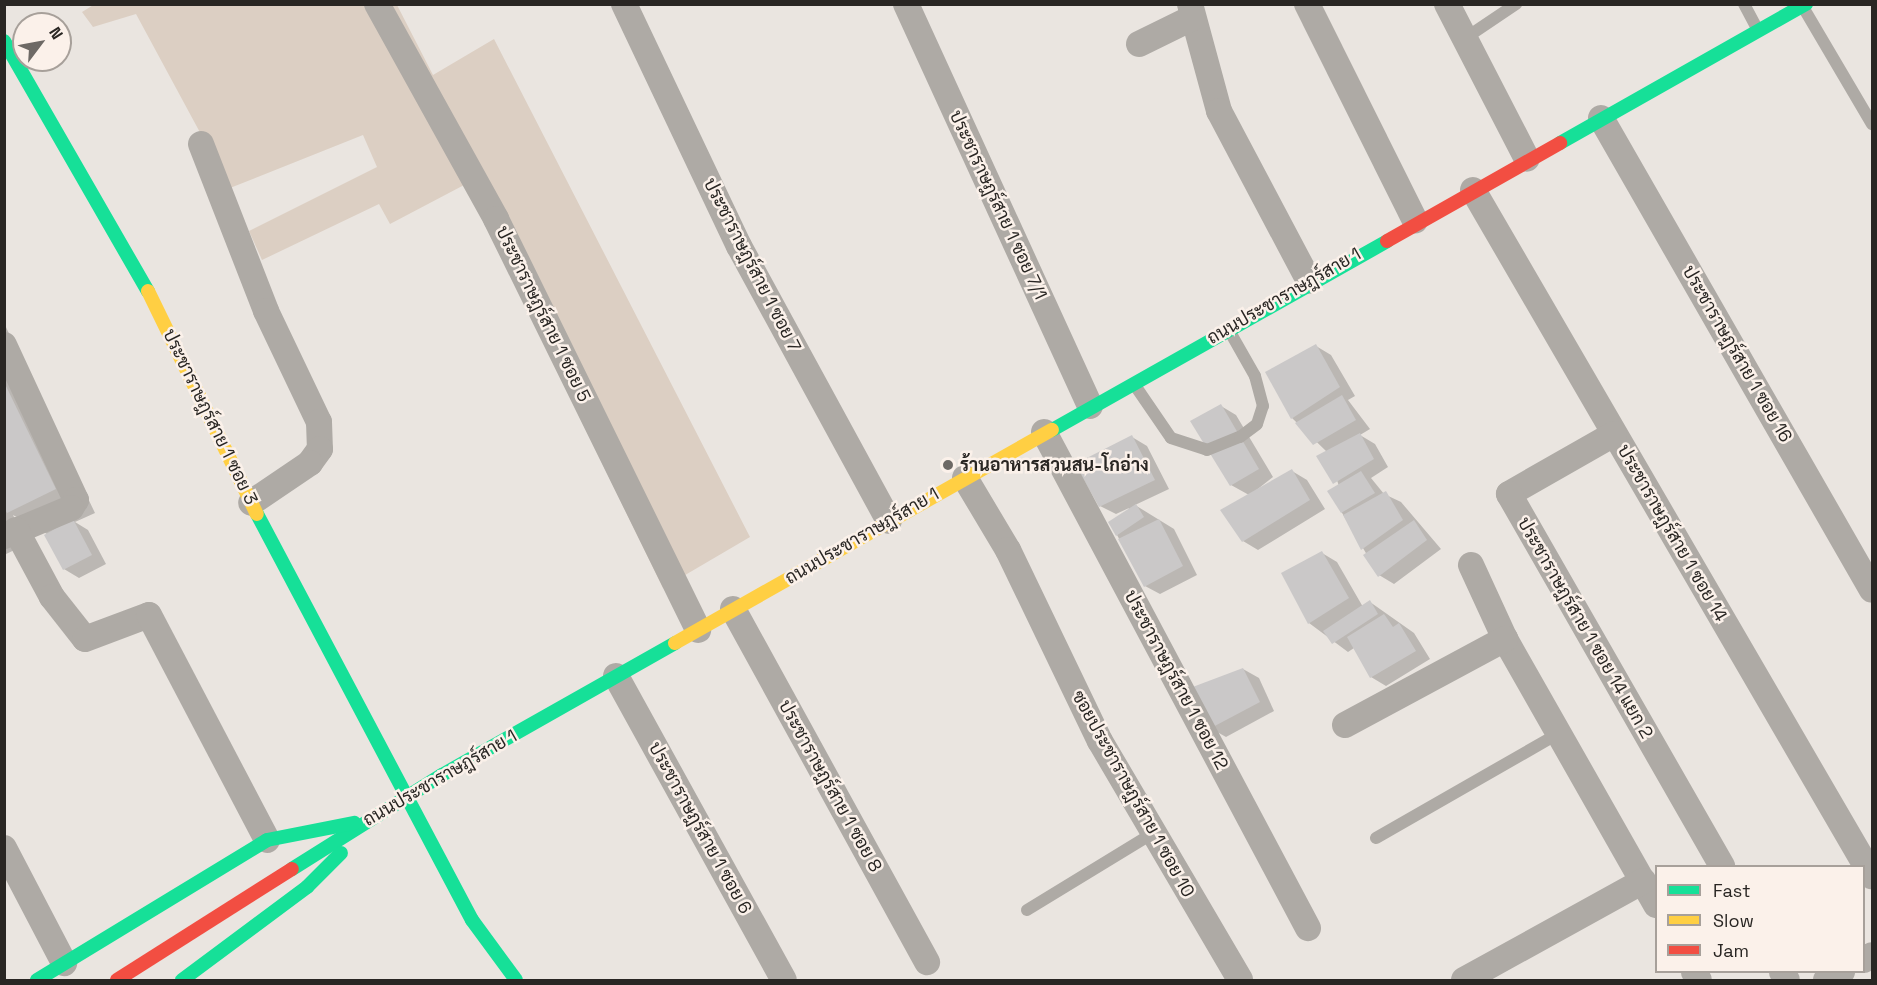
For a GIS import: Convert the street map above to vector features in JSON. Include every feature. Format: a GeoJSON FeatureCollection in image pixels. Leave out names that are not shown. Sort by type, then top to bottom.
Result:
{"type":"FeatureCollection","features":[{"type":"Feature","properties":{"kind":"main road","name":"ถนนประชาราษฎร์สาย 1"},"geometry":{"type":"LineString","coordinates":[[117,981],[406,796],[1309,280],[1804,5]]}},
{"type":"Feature","properties":{"kind":"main road","name":"ประชาราษฎร์สาย 1 ซอย 3"},"geometry":{"type":"LineString","coordinates":[[4,41],[157,307],[251,503],[472,920],[516,981]]}},
{"type":"Feature","properties":{"kind":"main road"},"geometry":{"type":"LineString","coordinates":[[37,981],[267,840],[363,823]]}},
{"type":"Feature","properties":{"kind":"main road"},"geometry":{"type":"LineString","coordinates":[[182,981],[307,887],[363,823]]}},
{"type":"Feature","properties":{"kind":"street","name":"ประชาราษฎร์สาย 1 ซอย 5"},"geometry":{"type":"LineString","coordinates":[[377,4],[496,219],[698,630]]}},
{"type":"Feature","properties":{"kind":"street","name":"ประชาราษฎร์สาย 1 ซอย 7"},"geometry":{"type":"LineString","coordinates":[[624,4],[739,246],[889,520]]}},
{"type":"Feature","properties":{"kind":"street","name":"ประชาราษฎร์สาย 1 ซอย 7/1"},"geometry":{"type":"LineString","coordinates":[[906,4],[1090,406]]}},
{"type":"Feature","properties":{"kind":"street"},"geometry":{"type":"LineString","coordinates":[[1307,4],[1415,221]]}},
{"type":"Feature","properties":{"kind":"street"},"geometry":{"type":"LineString","coordinates":[[1447,4],[1527,159]]}},
{"type":"Feature","properties":{"kind":"street"},"geometry":{"type":"LineString","coordinates":[[1139,44],[1191,11],[1219,111],[1309,280]]}},
{"type":"Feature","properties":{"kind":"street","name":"ประชาราษฎร์สาย 1 ซอย 16"},"geometry":{"type":"LineString","coordinates":[[1600,118],[1872,590]]}},
{"type":"Feature","properties":{"kind":"street"},"geometry":{"type":"LineString","coordinates":[[201,144],[266,311],[320,422],[320,449],[310,463],[251,503]]}},
{"type":"Feature","properties":{"kind":"street","name":"ประชาราษฎร์สาย 1 ซอย 14"},"geometry":{"type":"LineString","coordinates":[[1473,190],[1872,876]]}},
{"type":"Feature","properties":{"kind":"street"},"geometry":{"type":"LineString","coordinates":[[4,345],[76,500],[70,508],[10,533],[52,597],[85,639],[149,615],[267,840]]}},
{"type":"Feature","properties":{"kind":"street","name":"ประชาราษฎร์สาย 1 ซอย 12"},"geometry":{"type":"LineString","coordinates":[[1044,432],[1308,927]]}},
{"type":"Feature","properties":{"kind":"street","name":"ประชาราษฎร์สาย 1 ซอย 14 แยก 2"},"geometry":{"type":"LineString","coordinates":[[1614,434],[1509,494],[1721,865]]}},
{"type":"Feature","properties":{"kind":"street","name":"ซอยประชาราษฎร์สาย 1 ซอย 10"},"geometry":{"type":"LineString","coordinates":[[965,478],[1008,550],[1100,741],[1240,981]]}},
{"type":"Feature","properties":{"kind":"street"},"geometry":{"type":"LineString","coordinates":[[1471,565],[1505,639],[1655,903]]}},
{"type":"Feature","properties":{"kind":"street","name":"ประชาราษฎร์สาย 1 ซอย 8"},"geometry":{"type":"LineString","coordinates":[[733,609],[927,962]]}},
{"type":"Feature","properties":{"kind":"street"},"geometry":{"type":"LineString","coordinates":[[1345,725],[1505,639]]}},
{"type":"Feature","properties":{"kind":"street","name":"ประชาราษฎร์สาย 1 ซอย 6"},"geometry":{"type":"LineString","coordinates":[[616,676],[784,981]]}},
{"type":"Feature","properties":{"kind":"street"},"geometry":{"type":"LineString","coordinates":[[4,848],[64,963]]}},
{"type":"Feature","properties":{"kind":"street"},"geometry":{"type":"LineString","coordinates":[[1464,981],[1643,881]]}},
{"type":"Feature","properties":{"kind":"street"},"geometry":{"type":"LineString","coordinates":[[1826,981],[1840,973]]}},
{"type":"Feature","properties":{"kind":"lane"},"geometry":{"type":"LineString","coordinates":[[1464,39],[1516,4]]}},
{"type":"Feature","properties":{"kind":"lane"},"geometry":{"type":"LineString","coordinates":[[1744,4],[1759,30]]}},
{"type":"Feature","properties":{"kind":"lane"},"geometry":{"type":"LineString","coordinates":[[1804,5],[1872,124]]}},
{"type":"Feature","properties":{"kind":"lane"},"geometry":{"type":"LineString","coordinates":[[1133,382],[1171,438],[1207,450],[1240,437],[1257,424],[1263,406],[1255,376],[1228,328]]}},
{"type":"Feature","properties":{"kind":"lane"},"geometry":{"type":"LineString","coordinates":[[1376,838],[1559,733]]}},
{"type":"Feature","properties":{"kind":"lane"},"geometry":{"type":"LineString","coordinates":[[1027,910],[1155,832]]}},
{"type":"Feature","properties":{"kind":"shaded area"},"geometry":{"type":"Polygon","coordinates":[[[95,4],[397,5],[433,75],[494,39],[750,537],[663,588],[466,184],[390,224],[379,204],[262,260],[249,231],[377,167],[363,135],[230,188],[136,14],[93,27],[82,12],[95,4]]]}},
{"type":"Feature","properties":{"kind":"building"},"geometry":{"type":"Polygon","coordinates":[[[1316,344],[1340,387],[1291,419],[1265,372],[1316,344]]]}},
{"type":"Feature","properties":{"kind":"building"},"geometry":{"type":"Polygon","coordinates":[[[4,382],[56,489],[7,513],[4,508],[4,382]]]}},
{"type":"Feature","properties":{"kind":"building"},"geometry":{"type":"Polygon","coordinates":[[[1342,395],[1356,420],[1313,445],[1295,423],[1342,395]]]}},
{"type":"Feature","properties":{"kind":"building"},"geometry":{"type":"Polygon","coordinates":[[[1221,404],[1259,469],[1230,486],[1190,421],[1221,404]]]}},
{"type":"Feature","properties":{"kind":"building"},"geometry":{"type":"Polygon","coordinates":[[[1360,433],[1374,459],[1333,484],[1316,456],[1360,433]]]}},
{"type":"Feature","properties":{"kind":"building"},"geometry":{"type":"Polygon","coordinates":[[[1132,435],[1155,480],[1099,507],[1075,464],[1132,435]]]}},
{"type":"Feature","properties":{"kind":"building"},"geometry":{"type":"Polygon","coordinates":[[[1292,469],[1310,500],[1242,542],[1220,510],[1292,469]]]}},
{"type":"Feature","properties":{"kind":"building"},"geometry":{"type":"Polygon","coordinates":[[[1361,471],[1375,493],[1341,513],[1327,491],[1361,471]]]}},
{"type":"Feature","properties":{"kind":"building"},"geometry":{"type":"Polygon","coordinates":[[[1386,491],[1403,520],[1361,550],[1343,515],[1386,491]]]}},
{"type":"Feature","properties":{"kind":"building"},"geometry":{"type":"Polygon","coordinates":[[[1136,504],[1144,517],[1116,536],[1108,522],[1136,504]]]}},
{"type":"Feature","properties":{"kind":"building"},"geometry":{"type":"Polygon","coordinates":[[[73,519],[92,555],[63,570],[44,535],[73,519]]]}},
{"type":"Feature","properties":{"kind":"building"},"geometry":{"type":"Polygon","coordinates":[[[1159,519],[1183,566],[1144,587],[1118,539],[1159,519]]]}},
{"type":"Feature","properties":{"kind":"building"},"geometry":{"type":"Polygon","coordinates":[[[1414,520],[1427,540],[1378,577],[1363,555],[1414,520]]]}},
{"type":"Feature","properties":{"kind":"building"},"geometry":{"type":"Polygon","coordinates":[[[1322,551],[1349,598],[1308,624],[1281,573],[1322,551]]]}},
{"type":"Feature","properties":{"kind":"building"},"geometry":{"type":"Polygon","coordinates":[[[1370,600],[1378,614],[1332,644],[1323,631],[1370,600]]]}},
{"type":"Feature","properties":{"kind":"building"},"geometry":{"type":"Polygon","coordinates":[[[1384,614],[1393,627],[1399,623],[1416,651],[1370,678],[1347,637],[1384,614]]]}},
{"type":"Feature","properties":{"kind":"building"},"geometry":{"type":"Polygon","coordinates":[[[1243,668],[1260,702],[1209,729],[1190,688],[1243,668]]]}},
{"type":"Feature","properties":{"kind":"traffic: fast"},"geometry":{"type":"LineString","coordinates":[[1560,143],[1806,4]]}},
{"type":"Feature","properties":{"kind":"traffic: fast"},"geometry":{"type":"LineString","coordinates":[[4,41],[148,291]]}},
{"type":"Feature","properties":{"kind":"traffic: fast"},"geometry":{"type":"LineString","coordinates":[[1052,430],[1387,241]]}},
{"type":"Feature","properties":{"kind":"traffic: fast"},"geometry":{"type":"LineString","coordinates":[[257,514],[472,920],[516,980]]}},
{"type":"Feature","properties":{"kind":"traffic: fast"},"geometry":{"type":"LineString","coordinates":[[292,869],[442,775],[675,643]]}},
{"type":"Feature","properties":{"kind":"traffic: fast"},"geometry":{"type":"LineString","coordinates":[[37,980],[267,840],[354,823]]}},
{"type":"Feature","properties":{"kind":"traffic: fast"},"geometry":{"type":"LineString","coordinates":[[182,980],[307,887],[341,853]]}},
{"type":"Feature","properties":{"kind":"traffic: slow"},"geometry":{"type":"LineString","coordinates":[[148,291],[257,514]]}},
{"type":"Feature","properties":{"kind":"traffic: slow"},"geometry":{"type":"LineString","coordinates":[[675,643],[1052,430]]}},
{"type":"Feature","properties":{"kind":"traffic: jam"},"geometry":{"type":"LineString","coordinates":[[1387,241],[1560,143]]}},
{"type":"Feature","properties":{"kind":"traffic: jam"},"geometry":{"type":"LineString","coordinates":[[117,980],[292,869]]}},
{"type":"Feature","properties":{"kind":"place","name":"ร้านอาหารสวนสน-โกอ่าง"},"geometry":{"type":"Point","coordinates":[948,465]}}]}
